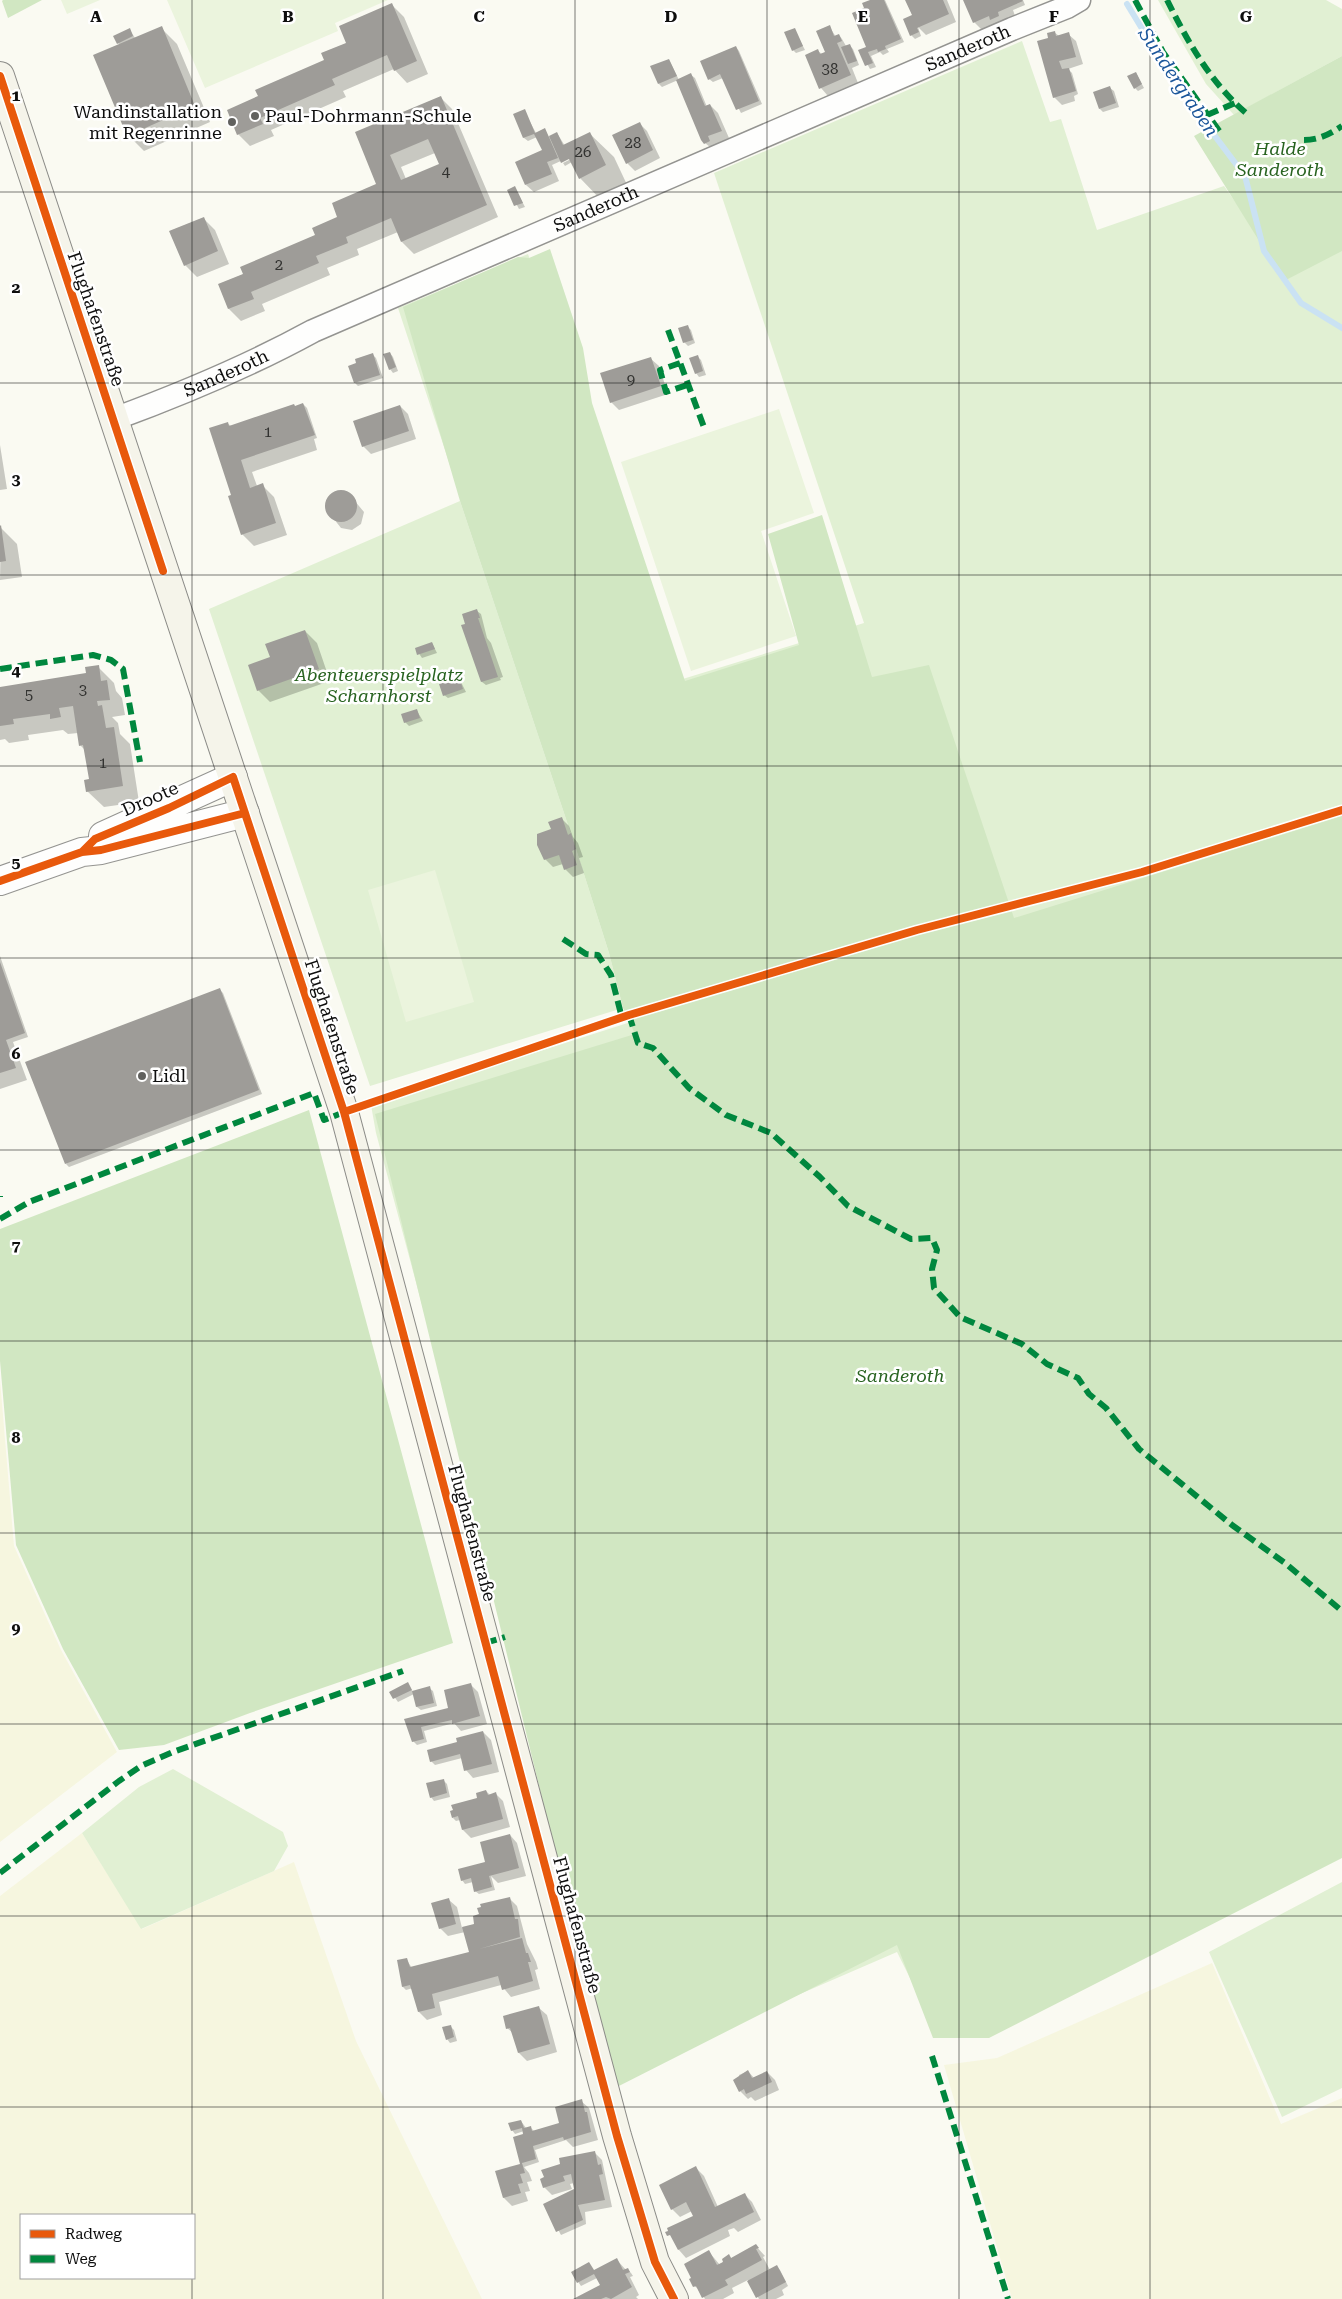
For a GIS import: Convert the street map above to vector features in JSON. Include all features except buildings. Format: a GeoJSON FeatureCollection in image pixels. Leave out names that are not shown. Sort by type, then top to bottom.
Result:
{"type":"FeatureCollection","features":[{"type":"Feature","properties":{"kind":"main road","name":"Flughafenstraße"},"geometry":{"type":"LineString","coordinates":[[0,76],[344,1112],[617,2136],[655,2262],[674,2299]]}},
{"type":"Feature","properties":{"kind":"street","name":"Sanderoth"},"geometry":{"type":"LineString","coordinates":[[114,419],[226,374],[313,331],[1012,29],[1067,7],[1079,0]]}},
{"type":"Feature","properties":{"kind":"street","name":"Droote"},"geometry":{"type":"LineString","coordinates":[[82,852],[95,839],[233,777]]}},
{"type":"Feature","properties":{"kind":"street","name":"Droote"},"geometry":{"type":"LineString","coordinates":[[0,881],[82,852],[101,850],[245,813]]}},
{"type":"Feature","properties":{"kind":"green space"},"geometry":{"type":"Polygon","coordinates":[[[3,0],[42,0],[8,18],[3,0]]]}},
{"type":"Feature","properties":{"kind":"green space"},"geometry":{"type":"Polygon","coordinates":[[[61,0],[100,0],[67,14],[61,0]]]}},
{"type":"Feature","properties":{"kind":"green space"},"geometry":{"type":"Polygon","coordinates":[[[167,0],[388,0],[335,23],[338,31],[205,88],[167,0]]]}},
{"type":"Feature","properties":{"kind":"green space"},"geometry":{"type":"Polygon","coordinates":[[[1158,0],[1326,0],[1342,9],[1342,56],[1234,115],[1206,84],[1158,0]]]}},
{"type":"Feature","properties":{"kind":"green space","name":"Sanderoth"},"geometry":{"type":"Polygon","coordinates":[[[1022,41],[1050,122],[1061,119],[1097,230],[1224,186],[1278,262],[1342,234],[1342,1853],[940,2038],[897,1952],[627,2069],[376,1133],[371,1105],[634,1021],[398,308],[528,254],[673,682],[864,623],[714,173],[1022,41]]]}},
{"type":"Feature","properties":{"kind":"green space","name":"Halde Sanderoth"},"geometry":{"type":"Polygon","coordinates":[[[1342,56],[1342,251],[1284,281],[1194,136],[1342,56]]]}},
{"type":"Feature","properties":{"kind":"green space","name":"Sanderoth"},"geometry":{"type":"Polygon","coordinates":[[[550,249],[583,348],[592,403],[685,681],[799,645],[768,534],[822,515],[872,677],[929,665],[1014,918],[1342,816],[1342,1858],[989,2038],[933,2038],[897,1945],[613,2089],[375,1114],[635,1034],[623,1008],[609,953],[576,849],[460,501],[403,307],[518,257],[529,258],[550,249]]]}},
{"type":"Feature","properties":{"kind":"green space"},"geometry":{"type":"Polygon","coordinates":[[[779,409],[814,513],[761,531],[796,636],[691,671],[621,462],[779,409]]]}},
{"type":"Feature","properties":{"kind":"green space","name":"Abenteuerspielplatz Scharnhorst"},"geometry":{"type":"Polygon","coordinates":[[[460,501],[576,849],[609,953],[623,1008],[370,1086],[209,609],[460,501]]]}},
{"type":"Feature","properties":{"kind":"green space"},"geometry":{"type":"Polygon","coordinates":[[[435,870],[474,1002],[406,1022],[368,890],[435,870]]]}},
{"type":"Feature","properties":{"kind":"green space"},"geometry":{"type":"Polygon","coordinates":[[[309,1110],[453,1643],[250,1713],[164,1745],[119,1750],[63,1649],[16,1545],[0,1361],[0,1229],[309,1110]]]}},
{"type":"Feature","properties":{"kind":"green space"},"geometry":{"type":"Polygon","coordinates":[[[0,1380],[14,1546],[61,1650],[117,1752],[0,1842],[0,1380]]]}},
{"type":"Feature","properties":{"kind":"green space"},"geometry":{"type":"Polygon","coordinates":[[[173,1769],[283,1832],[288,1846],[274,1871],[141,1929],[82,1833],[139,1787],[173,1769]]]}},
{"type":"Feature","properties":{"kind":"green space"},"geometry":{"type":"Polygon","coordinates":[[[82,1833],[142,1929],[294,1862],[356,2041],[482,2299],[0,2299],[0,1896],[82,1833]]]}},
{"type":"Feature","properties":{"kind":"green space"},"geometry":{"type":"Polygon","coordinates":[[[1342,1882],[1342,2088],[1282,2117],[1209,1952],[1342,1882]]]}},
{"type":"Feature","properties":{"kind":"green space"},"geometry":{"type":"Polygon","coordinates":[[[1212,1963],[1281,2124],[1342,2098],[1342,2299],[1012,2299],[944,2065],[997,2058],[1212,1963]]]}},
{"type":"Feature","properties":{"kind":"waterway","name":"Sundergraben"},"geometry":{"type":"LineString","coordinates":[[1127,4],[1175,83],[1245,176],[1264,251],[1301,303],[1342,328]]}},
{"type":"Feature","properties":{"kind":"marked path"},"geometry":{"type":"LineString","coordinates":[[1135,0],[1163,52],[1220,132]]}},
{"type":"Feature","properties":{"kind":"marked path"},"geometry":{"type":"LineString","coordinates":[[1167,0],[1201,61],[1221,88],[1246,113]]}},
{"type":"Feature","properties":{"kind":"marked path"},"geometry":{"type":"LineString","coordinates":[[1207,115],[1235,103]]}},
{"type":"Feature","properties":{"kind":"marked path"},"geometry":{"type":"LineString","coordinates":[[1304,140],[1324,136],[1342,126]]}},
{"type":"Feature","properties":{"kind":"marked path"},"geometry":{"type":"LineString","coordinates":[[668,330],[705,430]]}},
{"type":"Feature","properties":{"kind":"marked path"},"geometry":{"type":"LineString","coordinates":[[680,363],[660,370],[666,392],[687,385]]}},
{"type":"Feature","properties":{"kind":"marked path"},"geometry":{"type":"LineString","coordinates":[[0,669],[93,655],[111,660],[123,669],[140,762]]}},
{"type":"Feature","properties":{"kind":"marked path"},"geometry":{"type":"LineString","coordinates":[[563,939],[586,954],[598,955],[611,975],[622,1018]]}},
{"type":"Feature","properties":{"kind":"marked path"},"geometry":{"type":"LineString","coordinates":[[629,1015],[638,1043],[653,1048],[689,1088],[726,1115],[771,1133],[820,1177],[848,1206],[911,1239],[932,1238],[937,1250],[932,1269],[934,1288],[960,1317],[1022,1344],[1047,1364],[1078,1378],[1089,1394],[1106,1408],[1139,1449],[1232,1525],[1285,1563],[1342,1611]]}},
{"type":"Feature","properties":{"kind":"marked path"},"geometry":{"type":"LineString","coordinates":[[0,1219],[29,1202],[314,1093],[324,1120],[347,1111]]}},
{"type":"Feature","properties":{"kind":"marked path"},"geometry":{"type":"LineString","coordinates":[[485,1643],[505,1637]]}},
{"type":"Feature","properties":{"kind":"marked path"},"geometry":{"type":"LineString","coordinates":[[0,1873],[141,1766],[173,1752],[403,1671]]}},
{"type":"Feature","properties":{"kind":"marked path"},"geometry":{"type":"LineString","coordinates":[[932,2056],[1008,2299]]}},
{"type":"Feature","properties":{"kind":"cycle path"},"geometry":{"type":"LineString","coordinates":[[0,76],[163,571]]}},
{"type":"Feature","properties":{"kind":"cycle path"},"geometry":{"type":"LineString","coordinates":[[82,852],[95,839],[169,808],[233,777],[344,1112],[617,2136],[655,2262],[674,2299]]}},
{"type":"Feature","properties":{"kind":"cycle path"},"geometry":{"type":"LineString","coordinates":[[344,1112],[629,1015],[917,930],[1142,872],[1342,810]]}},
{"type":"Feature","properties":{"kind":"cycle path"},"geometry":{"type":"LineString","coordinates":[[0,881],[82,852],[101,850],[245,813]]}},
{"type":"Feature","properties":{"kind":"place","name":"Paul-Dohrmann-Schule"},"geometry":{"type":"Point","coordinates":[255,116]}},
{"type":"Feature","properties":{"kind":"place","name":"Wandinstallation mit Regenrinne"},"geometry":{"type":"Point","coordinates":[232,122]}},
{"type":"Feature","properties":{"kind":"place","name":"Lidl"},"geometry":{"type":"Point","coordinates":[142,1076]}}]}
